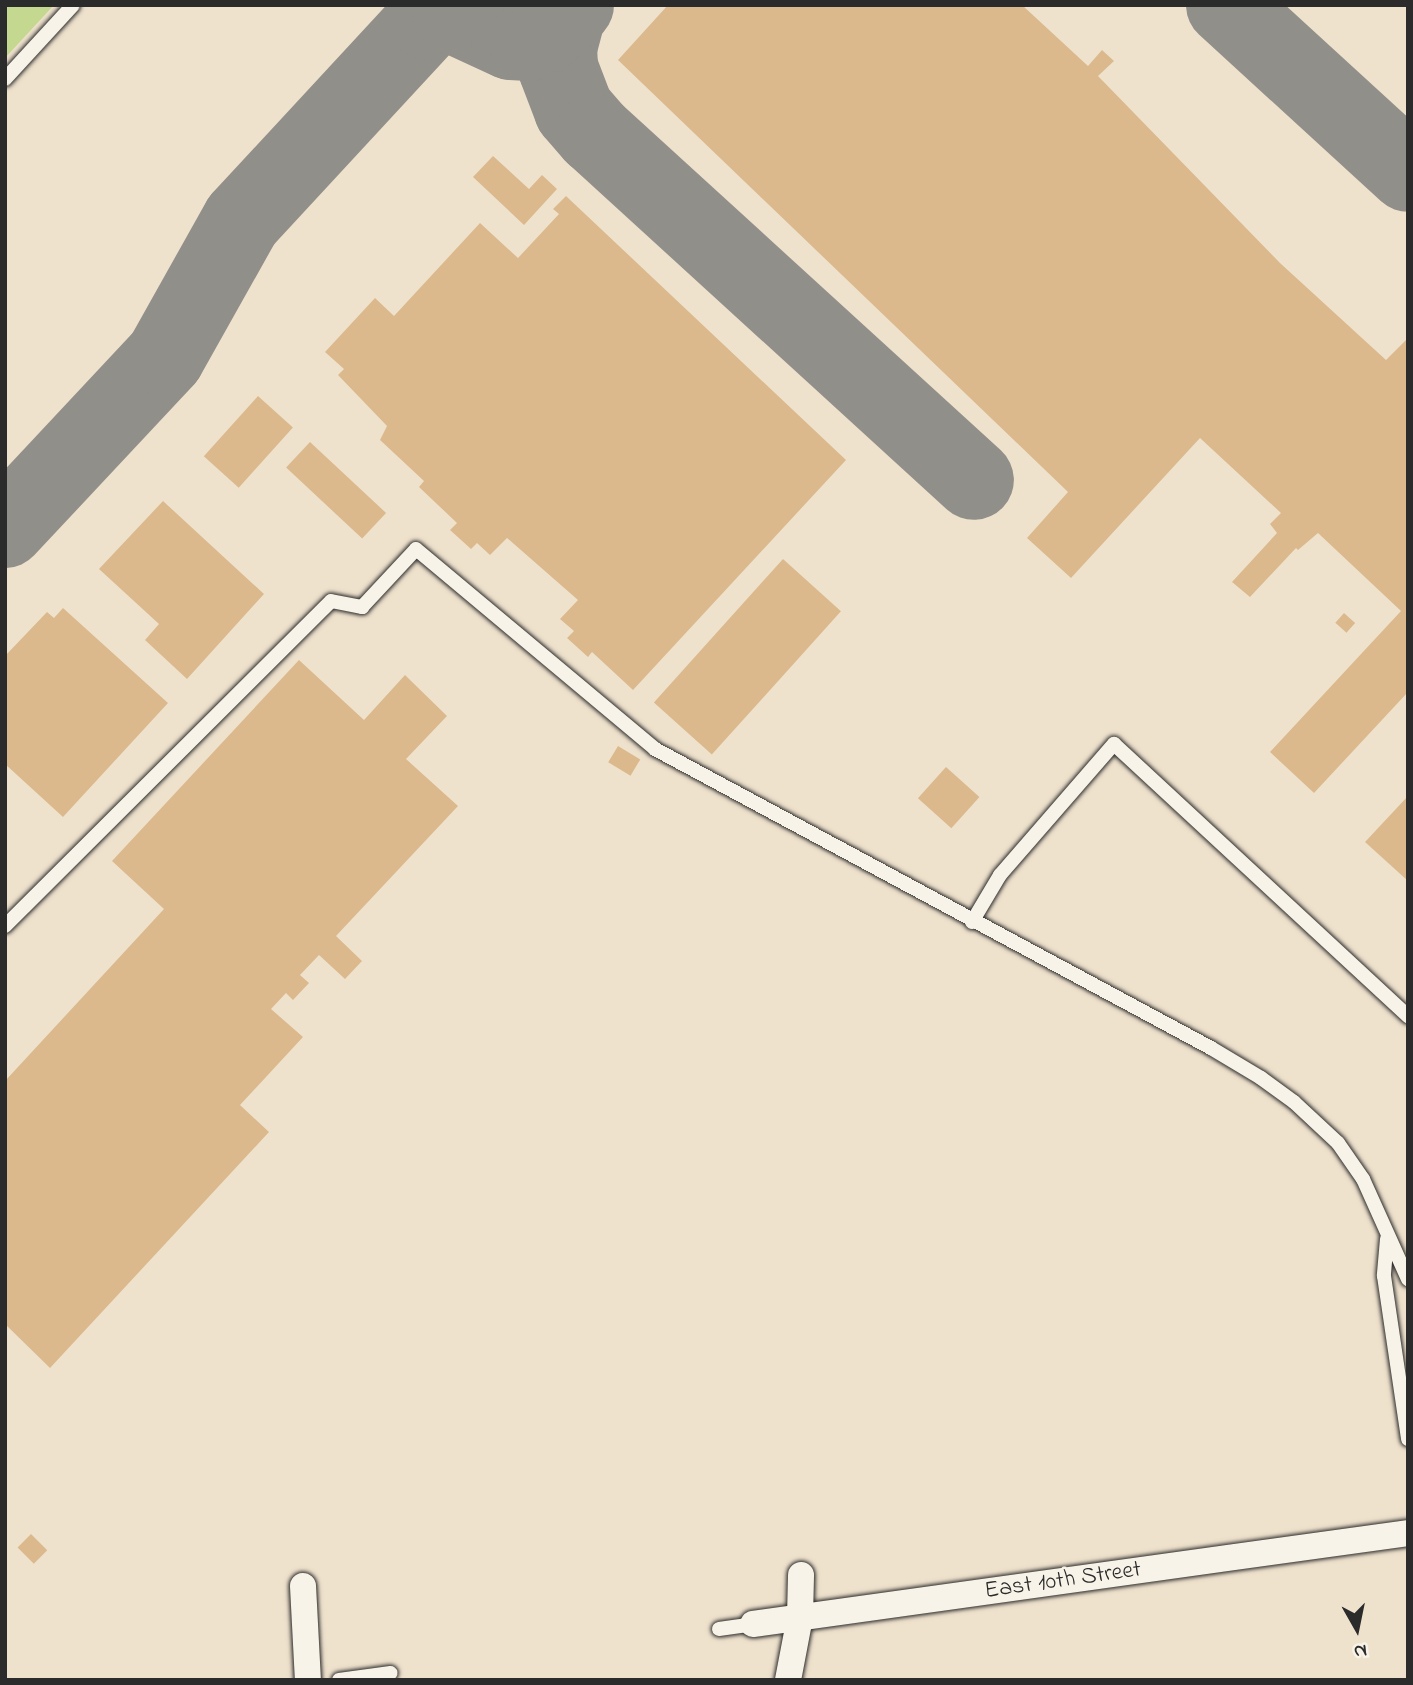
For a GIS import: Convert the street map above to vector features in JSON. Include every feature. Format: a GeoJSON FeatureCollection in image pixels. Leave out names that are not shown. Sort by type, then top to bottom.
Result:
{"type":"FeatureCollection","features":[{"type":"Feature","properties":{"kind":"street","name":"East 10th Street"},"geometry":{"type":"LineString","coordinates":[[753,1624],[1408,1533]]}},
{"type":"Feature","properties":{"kind":"street"},"geometry":{"type":"LineString","coordinates":[[788,1680],[800,1617],[801,1575]]}},
{"type":"Feature","properties":{"kind":"street"},"geometry":{"type":"LineString","coordinates":[[303,1586],[308,1680]]}},
{"type":"Feature","properties":{"kind":"lane"},"geometry":{"type":"LineString","coordinates":[[5,79],[73,5]]}},
{"type":"Feature","properties":{"kind":"lane"},"geometry":{"type":"LineString","coordinates":[[5,926],[331,601],[362,607],[416,549],[655,749],[972,922],[1017,941],[1261,1077],[1294,1102],[1338,1143],[1363,1180],[1408,1279]]}},
{"type":"Feature","properties":{"kind":"lane"},"geometry":{"type":"LineString","coordinates":[[972,922],[1000,875],[1114,744],[1408,1016]]}},
{"type":"Feature","properties":{"kind":"lane"},"geometry":{"type":"LineString","coordinates":[[1387,1237],[1384,1276],[1408,1439]]}},
{"type":"Feature","properties":{"kind":"lane","name":"East 10th Street"},"geometry":{"type":"LineString","coordinates":[[719,1629],[753,1624]]}},
{"type":"Feature","properties":{"kind":"lane"},"geometry":{"type":"LineString","coordinates":[[339,1680],[391,1673]]}},
{"type":"Feature","properties":{"kind":"shaded area"},"geometry":{"type":"Polygon","coordinates":[[[5,5],[1408,5],[1408,1680],[5,1680],[5,5]]]}},
{"type":"Feature","properties":{"kind":"green space"},"geometry":{"type":"Polygon","coordinates":[[[5,5],[54,5],[5,58],[5,5]]]}},
{"type":"Feature","properties":{"kind":"building"},"geometry":{"type":"Polygon","coordinates":[[[668,5],[1022,5],[1088,66],[1102,50],[1114,61],[1098,76],[1280,263],[1386,360],[1408,338],[1408,692],[1314,793],[1270,752],[1401,611],[1318,533],[1298,550],[1296,548],[1250,597],[1232,582],[1277,533],[1270,524],[1281,513],[1200,438],[1071,578],[1027,538],[1068,492],[618,60],[668,5]]]}},
{"type":"Feature","properties":{"kind":"building"},"geometry":{"type":"Polygon","coordinates":[[[493,156],[529,189],[542,175],[557,189],[524,225],[473,177],[493,156]]]}},
{"type":"Feature","properties":{"kind":"building"},"geometry":{"type":"Polygon","coordinates":[[[566,196],[846,460],[633,690],[592,652],[588,657],[567,638],[574,631],[560,619],[578,600],[507,538],[490,555],[477,543],[471,549],[450,530],[457,523],[419,487],[424,481],[380,440],[387,426],[338,375],[344,369],[325,352],[375,298],[394,316],[480,223],[518,258],[559,214],[553,209],[566,196]]]}},
{"type":"Feature","properties":{"kind":"building"},"geometry":{"type":"Polygon","coordinates":[[[258,396],[293,427],[239,488],[204,456],[258,396]]]}},
{"type":"Feature","properties":{"kind":"building"},"geometry":{"type":"Polygon","coordinates":[[[310,442],[386,513],[362,539],[286,468],[310,442]]]}},
{"type":"Feature","properties":{"kind":"building"},"geometry":{"type":"Polygon","coordinates":[[[163,501],[264,594],[187,679],[145,640],[159,624],[99,569],[163,501]]]}},
{"type":"Feature","properties":{"kind":"building"},"geometry":{"type":"Polygon","coordinates":[[[783,559],[841,611],[712,755],[654,702],[783,559]]]}},
{"type":"Feature","properties":{"kind":"building"},"geometry":{"type":"Polygon","coordinates":[[[63,608],[168,703],[63,817],[5,764],[5,656],[47,612],[54,618],[63,608]]]}},
{"type":"Feature","properties":{"kind":"building"},"geometry":{"type":"Polygon","coordinates":[[[1344,613],[1355,623],[1346,633],[1335,623],[1344,613]]]}},
{"type":"Feature","properties":{"kind":"building"},"geometry":{"type":"Polygon","coordinates":[[[299,660],[364,720],[405,675],[447,716],[406,759],[458,806],[336,936],[362,961],[345,979],[319,955],[300,975],[309,983],[293,1000],[286,993],[271,1009],[303,1037],[240,1105],[269,1132],[50,1368],[5,1324],[5,1081],[164,909],[112,861],[299,660]]]}},
{"type":"Feature","properties":{"kind":"building"},"geometry":{"type":"Polygon","coordinates":[[[618,746],[640,759],[631,776],[608,762],[618,746]]]}},
{"type":"Feature","properties":{"kind":"building"},"geometry":{"type":"Polygon","coordinates":[[[946,767],[979,797],[951,828],[918,798],[946,767]]]}},
{"type":"Feature","properties":{"kind":"building"},"geometry":{"type":"Polygon","coordinates":[[[1408,796],[1408,881],[1365,842],[1408,796]]]}},
{"type":"Feature","properties":{"kind":"building"},"geometry":{"type":"Polygon","coordinates":[[[31,1534],[47,1550],[34,1564],[18,1547],[31,1534]]]}},
{"type":"Feature","properties":{"kind":"taxiway"},"geometry":{"type":"LineString","coordinates":[[574,5],[566,14],[557,47],[558,68],[574,110],[595,134],[974,480]]}},
{"type":"Feature","properties":{"kind":"taxiway"},"geometry":{"type":"LineString","coordinates":[[1226,5],[1408,172]]}},
{"type":"Feature","properties":{"kind":"taxiway"},"geometry":{"type":"LineString","coordinates":[[5,528],[165,357],[242,220],[427,20],[436,14],[452,13],[511,40],[529,41],[547,32],[566,14]]}}]}
